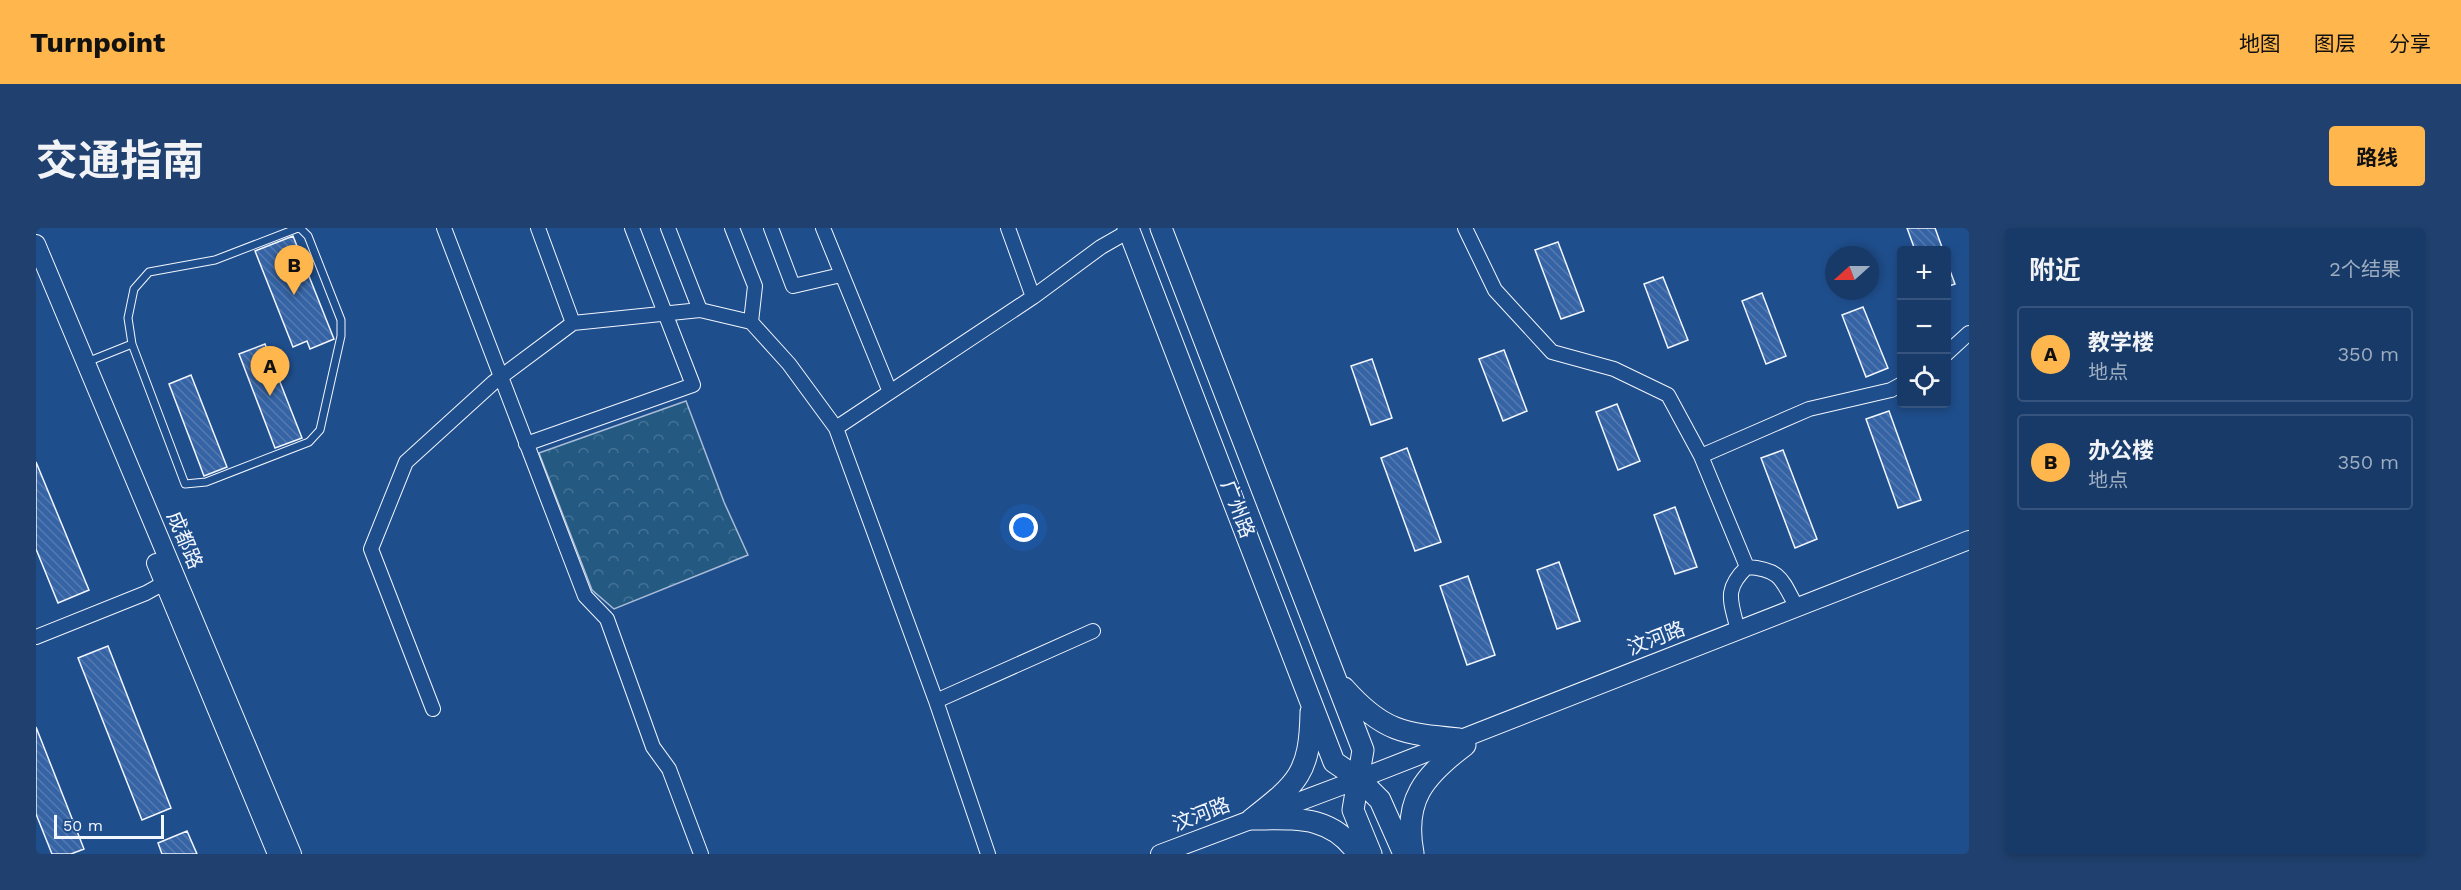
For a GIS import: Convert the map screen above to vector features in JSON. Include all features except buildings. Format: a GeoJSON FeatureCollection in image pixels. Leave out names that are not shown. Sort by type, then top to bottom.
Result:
{"type":"FeatureCollection","features":[{"type":"Feature","properties":{"kind":"main road","name":"广州路"},"geometry":{"type":"LineString","coordinates":[[1161,228],[1363,750],[1353,810],[1371,854]]}},
{"type":"Feature","properties":{"kind":"main road","name":"广州路"},"geometry":{"type":"LineString","coordinates":[[1128,230],[1334,762],[1359,779],[1380,800],[1404,854]]}},
{"type":"Feature","properties":{"kind":"main road"},"geometry":{"type":"LineString","coordinates":[[1336,680],[1365,712],[1394,728],[1420,736],[1462,742]]}},
{"type":"Feature","properties":{"kind":"main road"},"geometry":{"type":"LineString","coordinates":[[1252,819],[1288,790],[1305,767],[1311,740],[1312,703]]}},
{"type":"Feature","properties":{"kind":"main road"},"geometry":{"type":"LineString","coordinates":[[1413,854],[1408,827],[1418,794],[1435,767],[1462,742]]}},
{"type":"Feature","properties":{"kind":"main road"},"geometry":{"type":"LineString","coordinates":[[1252,819],[1303,820],[1331,826],[1350,843],[1358,854]]}},
{"type":"Feature","properties":{"kind":"street"},"geometry":{"type":"LineString","coordinates":[[444,228],[585,596],[607,619],[653,747],[669,769],[701,854]]}},
{"type":"Feature","properties":{"kind":"street"},"geometry":{"type":"LineString","coordinates":[[538,228],[573,323]]}},
{"type":"Feature","properties":{"kind":"street"},"geometry":{"type":"LineString","coordinates":[[526,444],[693,386],[632,228]]}},
{"type":"Feature","properties":{"kind":"street"},"geometry":{"type":"LineString","coordinates":[[669,228],[700,310]]}},
{"type":"Feature","properties":{"kind":"street"},"geometry":{"type":"LineString","coordinates":[[732,228],[755,286],[751,322]]}},
{"type":"Feature","properties":{"kind":"street"},"geometry":{"type":"LineString","coordinates":[[771,228],[793,286],[841,275]]}},
{"type":"Feature","properties":{"kind":"street"},"geometry":{"type":"LineString","coordinates":[[823,228],[890,392]]}},
{"type":"Feature","properties":{"kind":"street"},"geometry":{"type":"LineString","coordinates":[[1008,228],[1033,297]]}},
{"type":"Feature","properties":{"kind":"street"},"geometry":{"type":"LineString","coordinates":[[1464,228],[1495,290],[1552,352],[1614,369],[1668,395],[1701,456],[1747,567]]}},
{"type":"Feature","properties":{"kind":"street"},"geometry":{"type":"LineString","coordinates":[[836,428],[1033,297],[1128,230]]}},
{"type":"Feature","properties":{"kind":"street","name":"成都路"},"geometry":{"type":"LineString","coordinates":[[36,244],[292,854]]}},
{"type":"Feature","properties":{"kind":"street","name":"成都路"},"geometry":{"type":"LineString","coordinates":[[36,267],[277,854]]}},
{"type":"Feature","properties":{"kind":"street"},"geometry":{"type":"LineString","coordinates":[[433,709],[370,549],[406,462],[501,377],[573,323],[700,310],[751,322],[789,364],[836,428],[936,701],[988,854]]}},
{"type":"Feature","properties":{"kind":"street"},"geometry":{"type":"LineString","coordinates":[[1951,350],[1969,333]]}},
{"type":"Feature","properties":{"kind":"street"},"geometry":{"type":"LineString","coordinates":[[1701,456],[1809,409],[1897,387]]}},
{"type":"Feature","properties":{"kind":"street","name":"汶河路"},"geometry":{"type":"LineString","coordinates":[[1462,742],[1969,540]]}},
{"type":"Feature","properties":{"kind":"street","name":"汶河路"},"geometry":{"type":"LineString","coordinates":[[1160,854],[1969,552]]}},
{"type":"Feature","properties":{"kind":"street"},"geometry":{"type":"LineString","coordinates":[[1738,631],[1730,598],[1733,580],[1747,567],[1767,568],[1780,578],[1797,608]]}},
{"type":"Feature","properties":{"kind":"street"},"geometry":{"type":"LineString","coordinates":[[36,637],[147,593],[165,582]]}},
{"type":"Feature","properties":{"kind":"street"},"geometry":{"type":"LineString","coordinates":[[936,701],[1093,631]]}},
{"type":"Feature","properties":{"kind":"lane"},"geometry":{"type":"LineString","coordinates":[[299,228],[308,236],[341,320],[341,336],[320,430],[309,442],[206,482],[185,484],[132,344],[128,318],[134,289],[149,273],[215,260],[299,228]]}},
{"type":"Feature","properties":{"kind":"lane"},"geometry":{"type":"LineString","coordinates":[[85,362],[132,344]]}},
{"type":"Feature","properties":{"kind":"green space"},"geometry":{"type":"Polygon","coordinates":[[[686,401],[724,502],[748,555],[614,609],[592,590],[539,453],[686,401]]]}},
{"type":"Feature","properties":{"kind":"place","name":"办公楼"},"geometry":{"type":"Point","coordinates":[294,295]}},
{"type":"Feature","properties":{"kind":"place","name":"教学楼"},"geometry":{"type":"Point","coordinates":[270,396]}}]}
